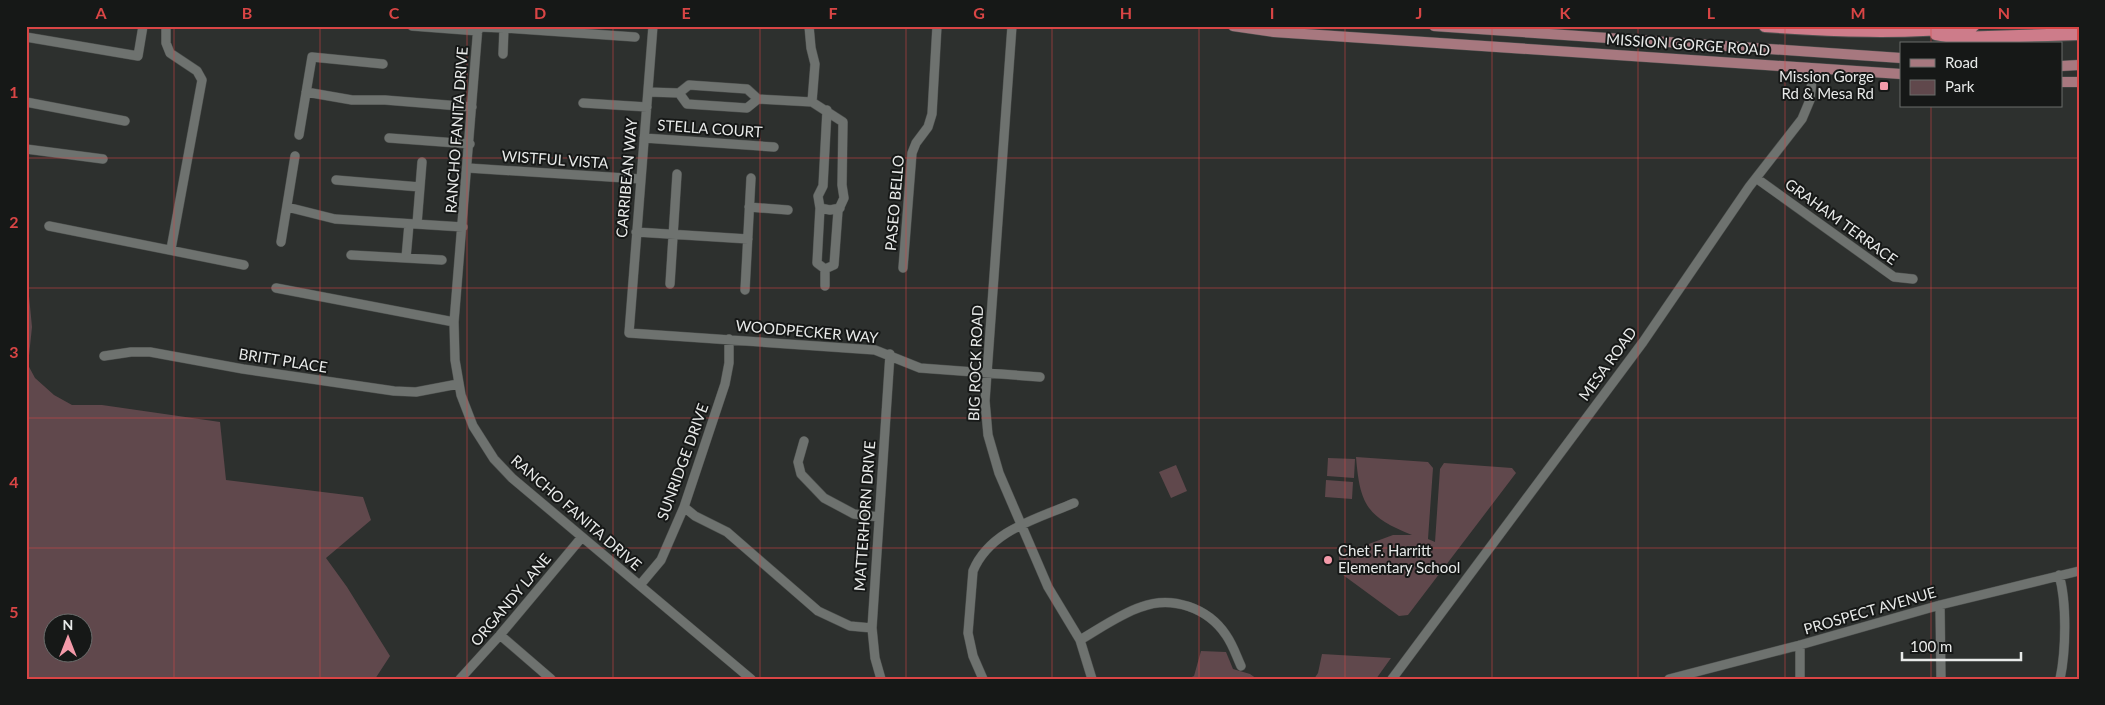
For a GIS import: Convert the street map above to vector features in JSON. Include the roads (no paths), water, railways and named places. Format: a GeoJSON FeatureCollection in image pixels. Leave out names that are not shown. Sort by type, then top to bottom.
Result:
{"type":"FeatureCollection","features":[{"type":"Feature","properties":{"kind":"highway"},"geometry":{"type":"LineString","coordinates":[[1765,26],[1856,30],[1919,30],[1973,26]]}},
{"type":"Feature","properties":{"kind":"highway"},"geometry":{"type":"LineString","coordinates":[[1919,30],[1958,38],[2079,34]]}},
{"type":"Feature","properties":{"kind":"main road","name":"MISSION GORGE ROAD"},"geometry":{"type":"LineString","coordinates":[[1233,26],[1274,32],[1900,74]]}},
{"type":"Feature","properties":{"kind":"main road","name":"MISSION GORGE ROAD"},"geometry":{"type":"LineString","coordinates":[[1434,26],[1900,58]]}},
{"type":"Feature","properties":{"kind":"main road","name":"MESA ROAD"},"geometry":{"type":"LineString","coordinates":[[1813,69],[1814,52]]}},
{"type":"Feature","properties":{"kind":"main road"},"geometry":{"type":"LineString","coordinates":[[2062,66],[2079,65]]}},
{"type":"Feature","properties":{"kind":"main road"},"geometry":{"type":"LineString","coordinates":[[2062,82],[2079,82]]}},
{"type":"Feature","properties":{"kind":"street"},"geometry":{"type":"LineString","coordinates":[[26,37],[138,56],[143,26]]}},
{"type":"Feature","properties":{"kind":"street"},"geometry":{"type":"LineString","coordinates":[[166,26],[166,43],[170,53],[197,71],[202,80],[171,249]]}},
{"type":"Feature","properties":{"kind":"street"},"geometry":{"type":"LineString","coordinates":[[412,26],[614,31],[635,37]]}},
{"type":"Feature","properties":{"kind":"street","name":"CARRIBEAN WAY"},"geometry":{"type":"LineString","coordinates":[[629,333],[653,26]]}},
{"type":"Feature","properties":{"kind":"street"},"geometry":{"type":"LineString","coordinates":[[809,26],[815,64],[812,102]]}},
{"type":"Feature","properties":{"kind":"street","name":"PASEO BELLO"},"geometry":{"type":"LineString","coordinates":[[903,268],[912,153],[916,143],[928,127],[932,114],[937,26]]}},
{"type":"Feature","properties":{"kind":"street","name":"BIG ROCK ROAD"},"geometry":{"type":"LineString","coordinates":[[1012,26],[985,413],[988,435],[999,473],[1048,587],[1080,640],[1092,679]]}},
{"type":"Feature","properties":{"kind":"street"},"geometry":{"type":"LineString","coordinates":[[503,54],[504,27]]}},
{"type":"Feature","properties":{"kind":"street","name":"RANCHO FANITA DRIVE"},"geometry":{"type":"LineString","coordinates":[[478,28],[454,322],[454,360],[464,405],[473,426],[494,459],[512,478],[751,679]]}},
{"type":"Feature","properties":{"kind":"street"},"geometry":{"type":"LineString","coordinates":[[299,135],[312,57],[384,64]]}},
{"type":"Feature","properties":{"kind":"street","name":"MESA ROAD"},"geometry":{"type":"LineString","coordinates":[[1392,679],[1643,342],[1756,178],[1792,133],[1807,109],[1813,69]]}},
{"type":"Feature","properties":{"kind":"street"},"geometry":{"type":"LineString","coordinates":[[648,92],[679,93],[689,85],[747,89],[758,99],[812,102],[844,122],[842,185],[844,198],[840,208],[834,265],[825,269]]}},
{"type":"Feature","properties":{"kind":"street"},"geometry":{"type":"LineString","coordinates":[[306,92],[352,100],[385,100],[472,106]]}},
{"type":"Feature","properties":{"kind":"street"},"geometry":{"type":"LineString","coordinates":[[679,93],[687,104],[739,108],[748,108],[758,99]]}},
{"type":"Feature","properties":{"kind":"street"},"geometry":{"type":"LineString","coordinates":[[26,102],[125,121]]}},
{"type":"Feature","properties":{"kind":"street"},"geometry":{"type":"LineString","coordinates":[[583,103],[647,106]]}},
{"type":"Feature","properties":{"kind":"street"},"geometry":{"type":"LineString","coordinates":[[825,269],[817,263],[820,208],[818,196],[823,186],[830,112]]}},
{"type":"Feature","properties":{"kind":"street"},"geometry":{"type":"LineString","coordinates":[[389,138],[470,144]]}},
{"type":"Feature","properties":{"kind":"street","name":"STELLA COURT"},"geometry":{"type":"LineString","coordinates":[[644,138],[774,147]]}},
{"type":"Feature","properties":{"kind":"street"},"geometry":{"type":"LineString","coordinates":[[26,149],[103,159]]}},
{"type":"Feature","properties":{"kind":"street"},"geometry":{"type":"LineString","coordinates":[[281,242],[295,156]]}},
{"type":"Feature","properties":{"kind":"street"},"geometry":{"type":"LineString","coordinates":[[406,258],[420,186],[422,162]]}},
{"type":"Feature","properties":{"kind":"street","name":"WISTFUL VISTA"},"geometry":{"type":"LineString","coordinates":[[468,168],[641,179]]}},
{"type":"Feature","properties":{"kind":"street"},"geometry":{"type":"LineString","coordinates":[[670,284],[677,174]]}},
{"type":"Feature","properties":{"kind":"street"},"geometry":{"type":"LineString","coordinates":[[745,290],[751,178]]}},
{"type":"Feature","properties":{"kind":"street","name":"GRAHAM TERRACE"},"geometry":{"type":"LineString","coordinates":[[1756,178],[1894,277],[1913,279]]}},
{"type":"Feature","properties":{"kind":"street"},"geometry":{"type":"LineString","coordinates":[[336,180],[420,186]]}},
{"type":"Feature","properties":{"kind":"street"},"geometry":{"type":"LineString","coordinates":[[287,207],[335,219],[463,228]]}},
{"type":"Feature","properties":{"kind":"street"},"geometry":{"type":"LineString","coordinates":[[749,207],[788,210]]}},
{"type":"Feature","properties":{"kind":"street"},"geometry":{"type":"LineString","coordinates":[[820,208],[830,210],[840,208]]}},
{"type":"Feature","properties":{"kind":"street"},"geometry":{"type":"LineString","coordinates":[[49,226],[244,265]]}},
{"type":"Feature","properties":{"kind":"street"},"geometry":{"type":"LineString","coordinates":[[636,232],[748,240]]}},
{"type":"Feature","properties":{"kind":"street"},"geometry":{"type":"LineString","coordinates":[[351,255],[442,260]]}},
{"type":"Feature","properties":{"kind":"street"},"geometry":{"type":"LineString","coordinates":[[825,269],[825,286]]}},
{"type":"Feature","properties":{"kind":"street"},"geometry":{"type":"LineString","coordinates":[[276,288],[454,322]]}},
{"type":"Feature","properties":{"kind":"street","name":"WOODPECKER WAY"},"geometry":{"type":"LineString","coordinates":[[629,333],[876,350],[890,354],[920,368],[1040,377]]}},
{"type":"Feature","properties":{"kind":"street","name":"SUNRIDGE DRIVE"},"geometry":{"type":"LineString","coordinates":[[640,585],[661,560],[684,507],[725,384],[729,363],[729,339]]}},
{"type":"Feature","properties":{"kind":"street","name":"BRITT PLACE"},"geometry":{"type":"LineString","coordinates":[[104,356],[131,352],[150,352],[243,369],[394,391],[416,392],[458,384]]}},
{"type":"Feature","properties":{"kind":"street","name":"MATTERHORN DRIVE"},"geometry":{"type":"LineString","coordinates":[[881,679],[875,658],[872,628],[890,354]]}},
{"type":"Feature","properties":{"kind":"street"},"geometry":{"type":"LineString","coordinates":[[804,441],[798,462],[801,474],[824,498],[854,514],[879,518]]}},
{"type":"Feature","properties":{"kind":"street"},"geometry":{"type":"LineString","coordinates":[[983,679],[973,656],[968,633],[973,571],[980,556],[991,544],[1021,526],[1074,503]]}},
{"type":"Feature","properties":{"kind":"street"},"geometry":{"type":"LineString","coordinates":[[684,507],[694,516],[727,532],[818,611],[850,626],[872,628]]}},
{"type":"Feature","properties":{"kind":"street","name":"ORGANDY LANE"},"geometry":{"type":"LineString","coordinates":[[460,679],[500,636],[582,537]]}},
{"type":"Feature","properties":{"kind":"street","name":"PROSPECT AVENUE"},"geometry":{"type":"LineString","coordinates":[[1669,679],[1800,645],[1940,605],[2079,571]]}},
{"type":"Feature","properties":{"kind":"street"},"geometry":{"type":"LineString","coordinates":[[2059,575],[2064,591],[2063,662],[2060,679]]}},
{"type":"Feature","properties":{"kind":"street"},"geometry":{"type":"LineString","coordinates":[[1080,640],[1139,607],[1156,603],[1174,603],[1200,611],[1215,622],[1225,633],[1234,648],[1241,666]]}},
{"type":"Feature","properties":{"kind":"street"},"geometry":{"type":"LineString","coordinates":[[1940,605],[1941,679]]}},
{"type":"Feature","properties":{"kind":"street"},"geometry":{"type":"LineString","coordinates":[[500,636],[551,679]]}},
{"type":"Feature","properties":{"kind":"street"},"geometry":{"type":"LineString","coordinates":[[1800,645],[1800,679]]}},
{"type":"Feature","properties":{"kind":"place","name":"Mission Gorge Rd & Mesa Rd"},"geometry":{"type":"Point","coordinates":[1884,86]}},
{"type":"Feature","properties":{"kind":"place","name":"Chet F. Harritt Elementary School"},"geometry":{"type":"Point","coordinates":[1328,560]}}]}
